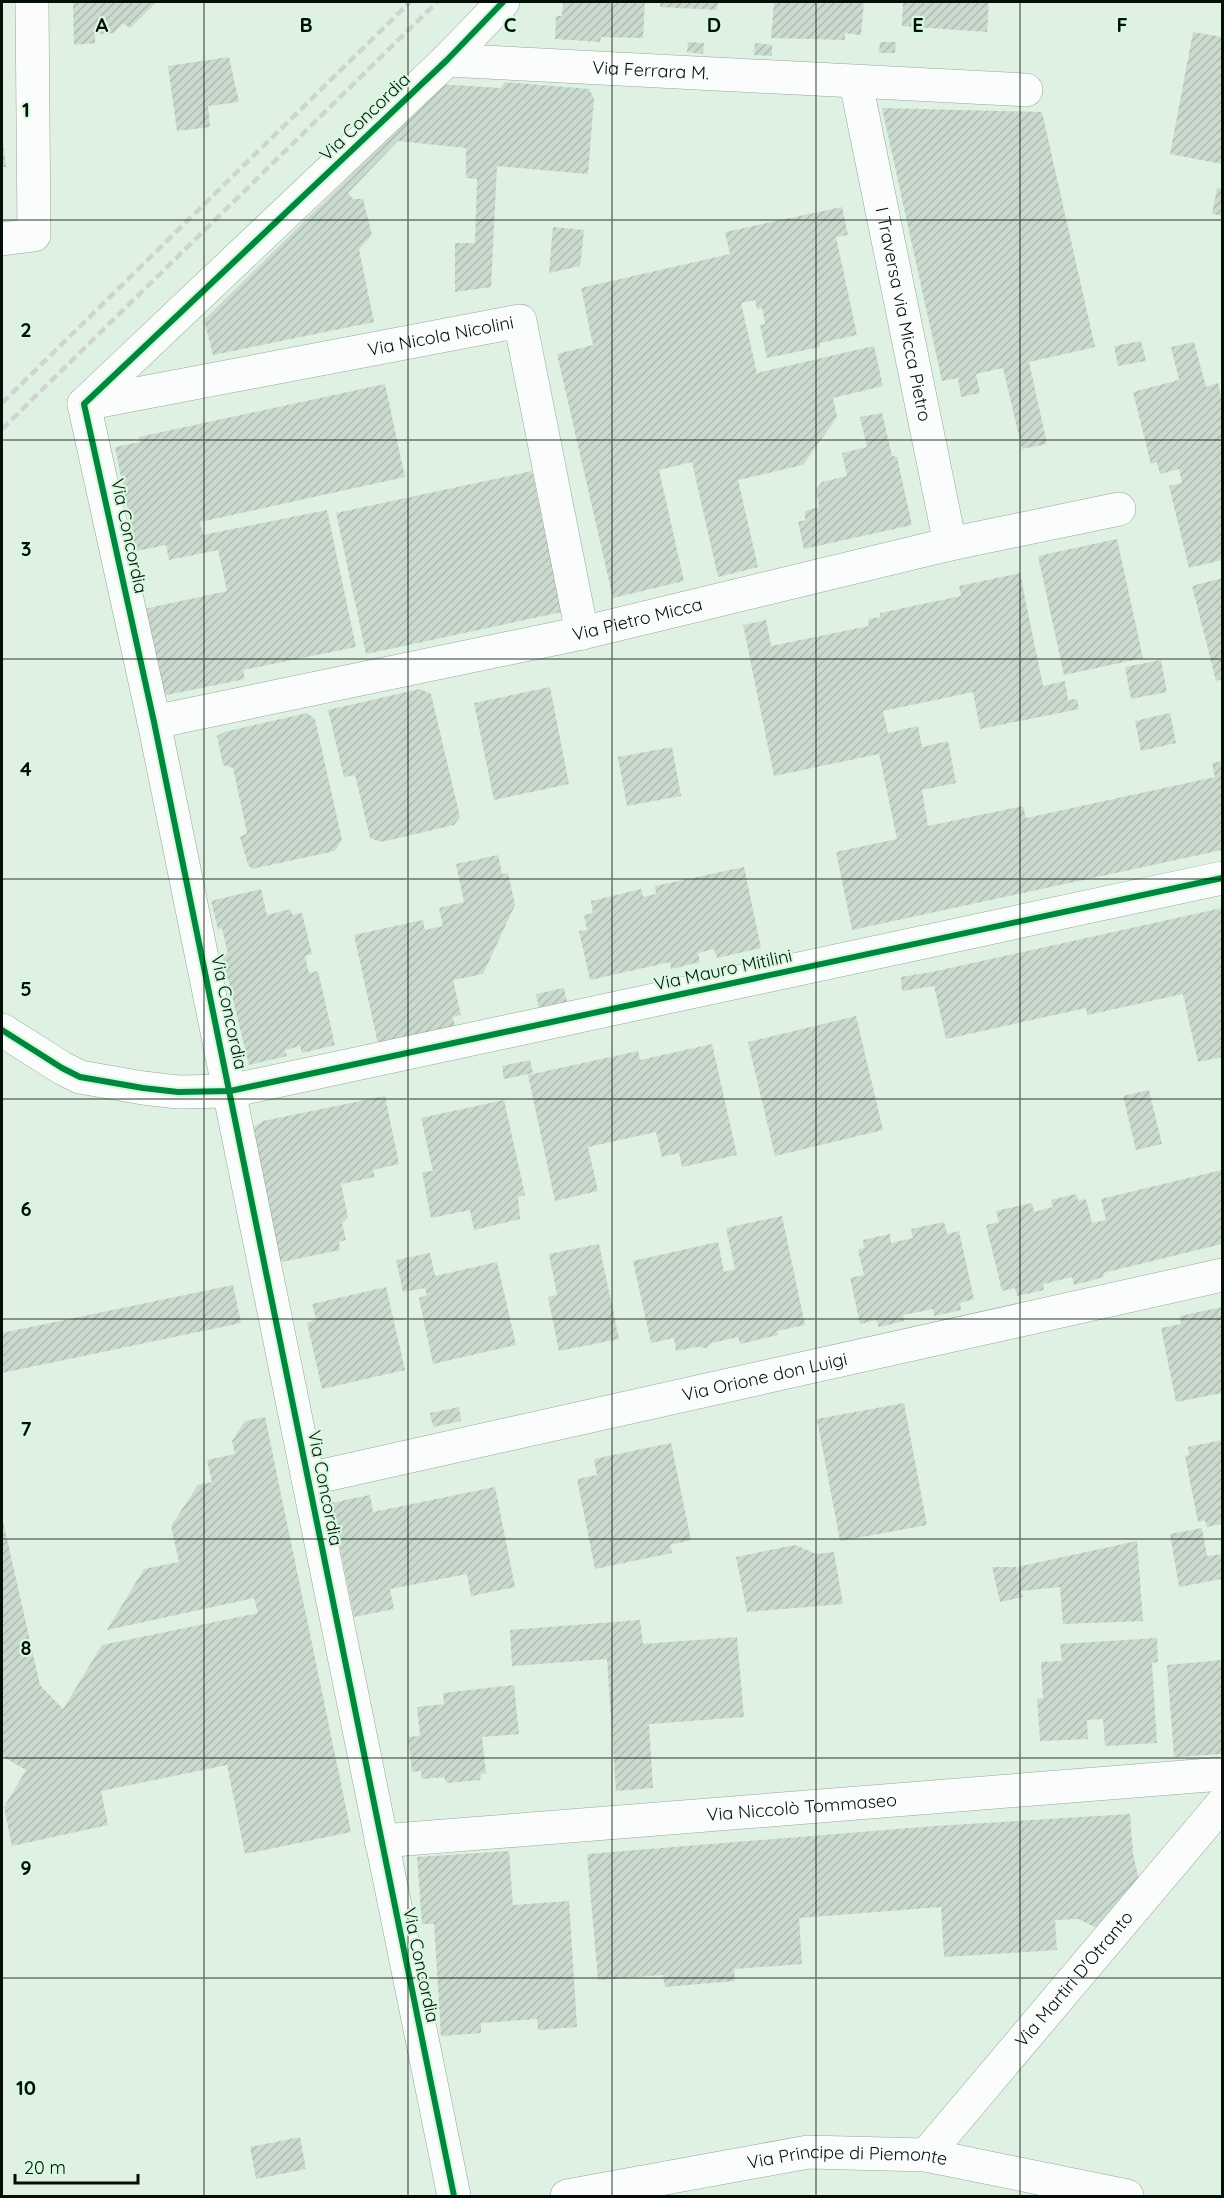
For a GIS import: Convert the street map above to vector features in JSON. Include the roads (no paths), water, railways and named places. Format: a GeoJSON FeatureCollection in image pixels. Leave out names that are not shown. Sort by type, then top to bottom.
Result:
{"type":"FeatureCollection","features":[{"type":"Feature","properties":{"kind":"street"},"geometry":{"type":"LineString","coordinates":[[2,239],[34,236],[32,2]]}},
{"type":"Feature","properties":{"kind":"street","name":"Via Concordia"},"geometry":{"type":"LineString","coordinates":[[454,2196],[154,722],[84,404],[447,60],[502,2]]}},
{"type":"Feature","properties":{"kind":"street","name":"Via Ferrara M."},"geometry":{"type":"LineString","coordinates":[[447,60],[1026,90]]}},
{"type":"Feature","properties":{"kind":"street","name":"I Traversa via Micca Pietro"},"geometry":{"type":"LineString","coordinates":[[856,82],[950,544]]}},
{"type":"Feature","properties":{"kind":"street","name":"Via Nicola Nicolini"},"geometry":{"type":"LineString","coordinates":[[84,404],[520,321],[582,633]]}},
{"type":"Feature","properties":{"kind":"street","name":"Via Pietro Micca"},"geometry":{"type":"LineString","coordinates":[[154,722],[582,633],[950,544],[1119,509]]}},
{"type":"Feature","properties":{"kind":"street","name":"Via Mauro Mitilini"},"geometry":{"type":"LineString","coordinates":[[2,1030],[80,1077],[178,1092],[230,1091],[1222,878]]}},
{"type":"Feature","properties":{"kind":"street","name":"Via Orione don Luigi"},"geometry":{"type":"LineString","coordinates":[[308,1479],[1222,1275]]}},
{"type":"Feature","properties":{"kind":"street","name":"Via Niccolò Tommaseo"},"geometry":{"type":"LineString","coordinates":[[381,1841],[1222,1774]]}},
{"type":"Feature","properties":{"kind":"street","name":"Via Martiri D'Otranto"},"geometry":{"type":"LineString","coordinates":[[926,2155],[1222,1804]]}},
{"type":"Feature","properties":{"kind":"street","name":"Via Principe di Piemonte"},"geometry":{"type":"LineString","coordinates":[[567,2196],[808,2152],[926,2155],[1127,2196]]}},
{"type":"Feature","properties":{"kind":"railway"},"geometry":{"type":"LineString","coordinates":[[2,403],[410,2]]}},
{"type":"Feature","properties":{"kind":"railway"},"geometry":{"type":"LineString","coordinates":[[2,429],[437,2]]}}]}
